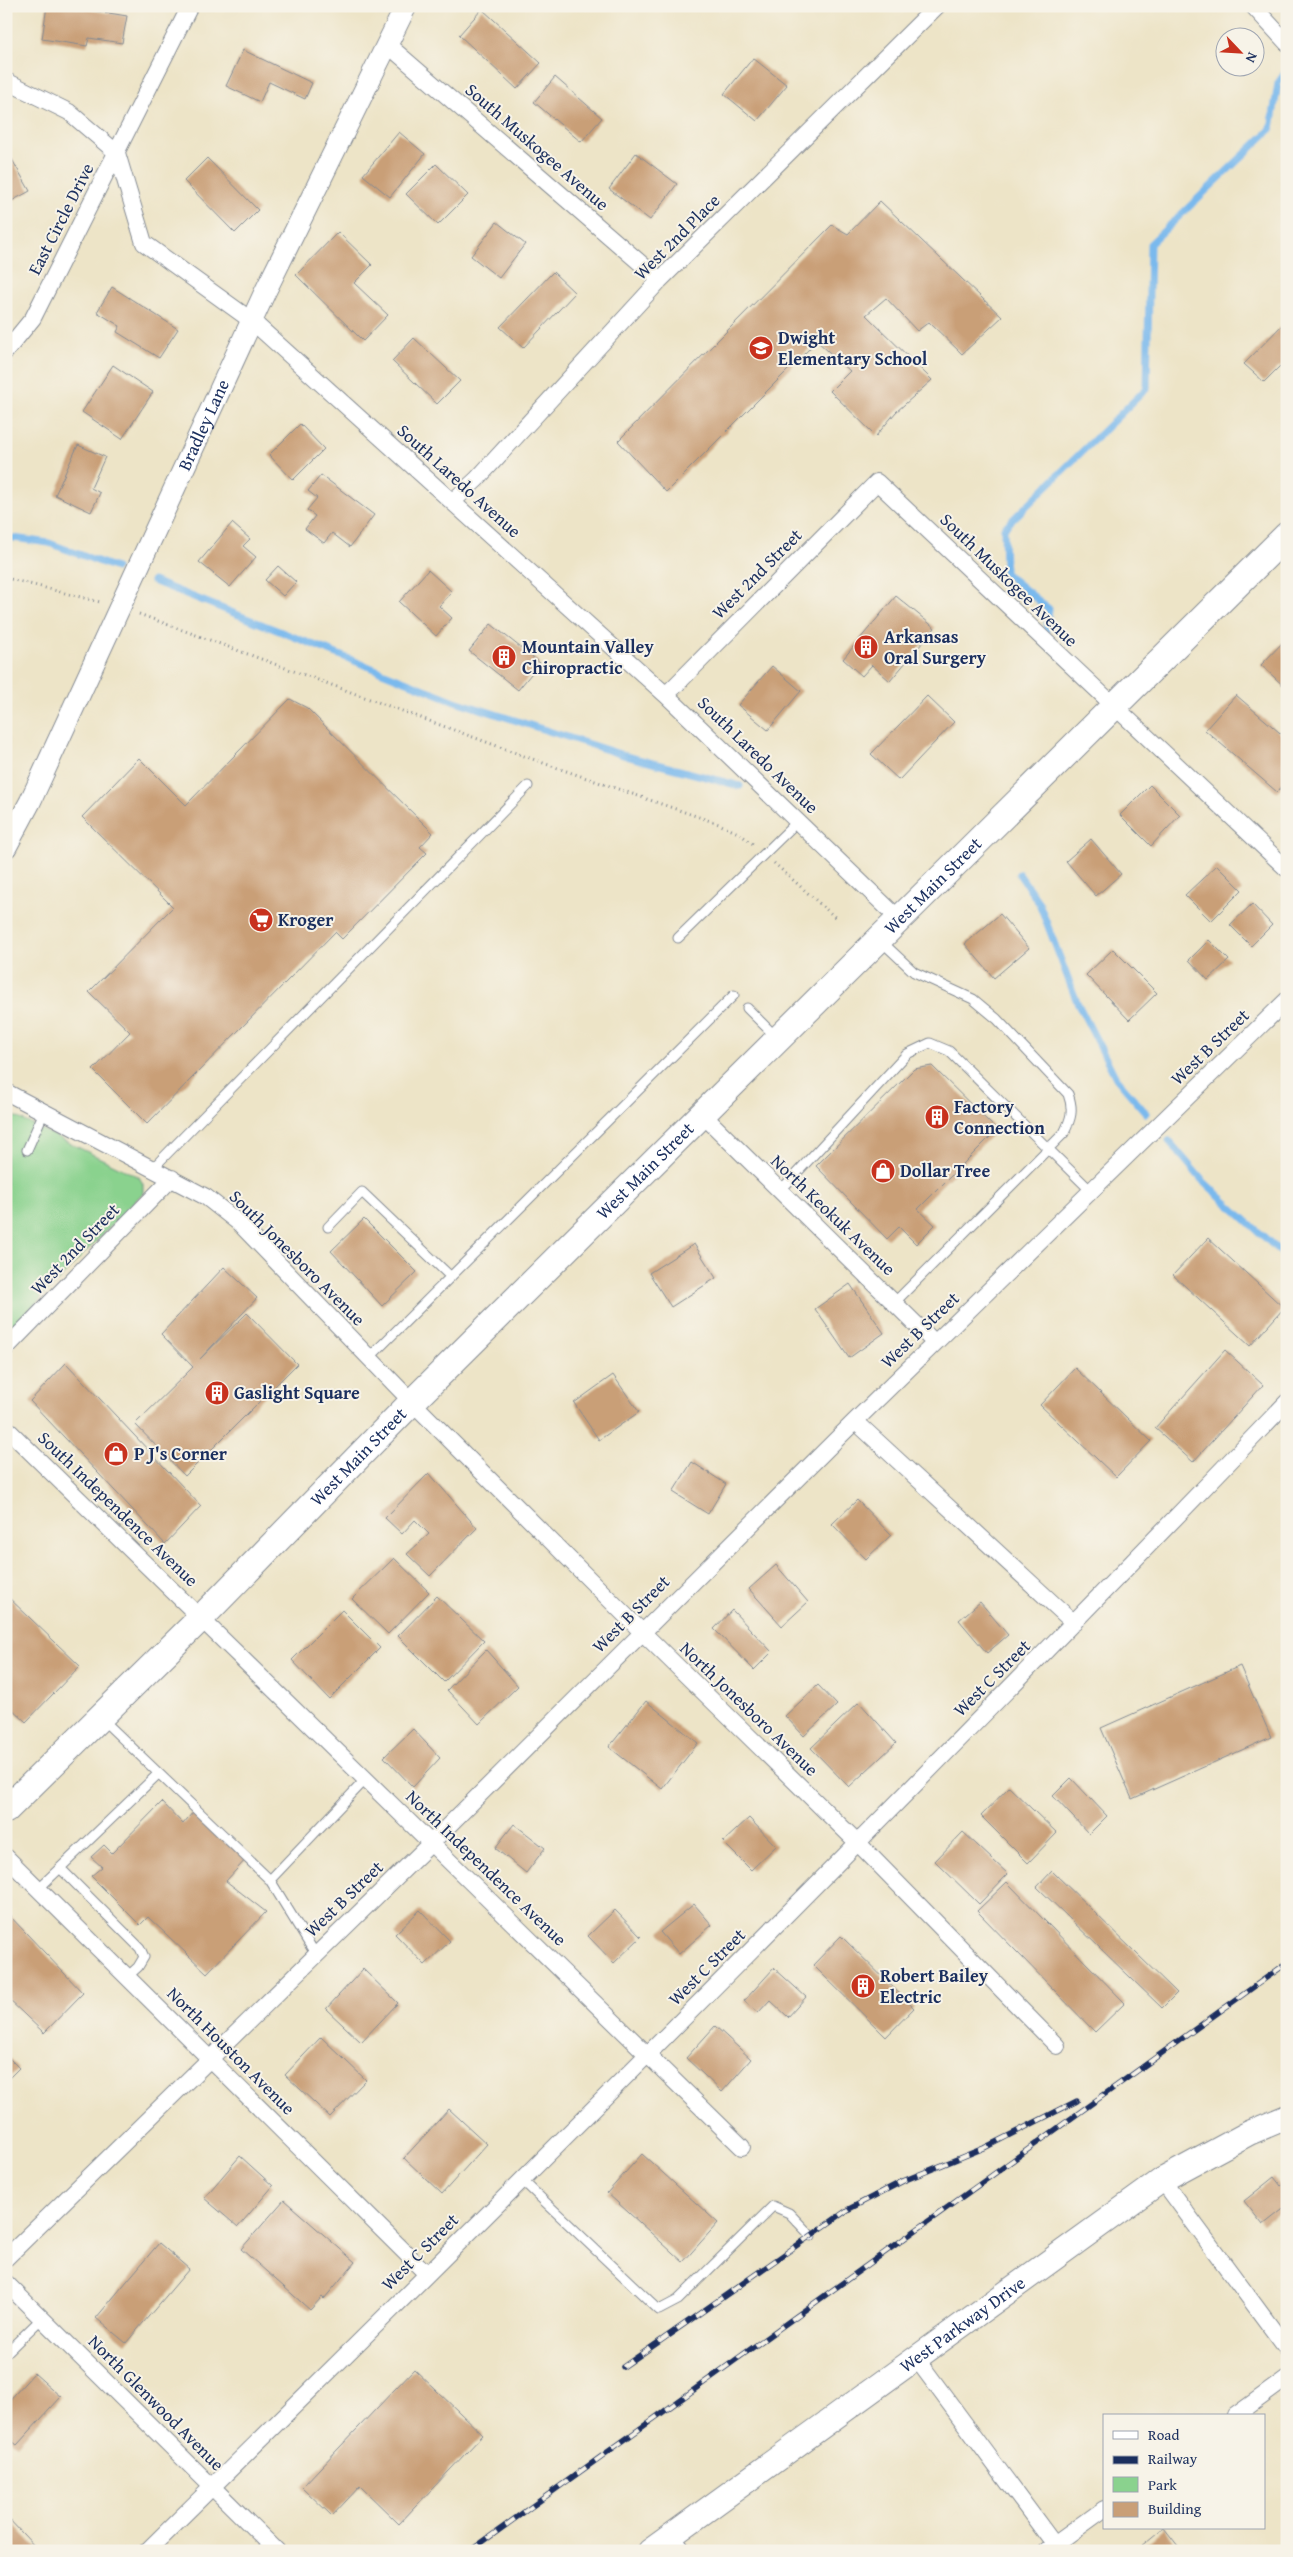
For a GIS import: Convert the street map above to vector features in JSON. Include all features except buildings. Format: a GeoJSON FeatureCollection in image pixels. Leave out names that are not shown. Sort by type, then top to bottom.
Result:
{"type":"FeatureCollection","features":[{"type":"Feature","properties":{"kind":"main road","name":"West Main Street"},"geometry":{"type":"LineString","coordinates":[[6,1810],[201,1618],[412,1402],[880,940],[1287,534]]}},
{"type":"Feature","properties":{"kind":"main road","name":"West Parkway Drive"},"geometry":{"type":"LineString","coordinates":[[650,2551],[677,2543],[916,2358],[1162,2180],[1249,2133],[1287,2117]]}},
{"type":"Feature","properties":{"kind":"street","name":"East Circle Drive"},"geometry":{"type":"LineString","coordinates":[[6,351],[33,318],[190,6]]}},
{"type":"Feature","properties":{"kind":"street","name":"Bradley Lane"},"geometry":{"type":"LineString","coordinates":[[6,847],[30,802],[252,321],[406,6]]}},
{"type":"Feature","properties":{"kind":"street","name":"West 2nd Place"},"geometry":{"type":"LineString","coordinates":[[452,502],[476,479],[660,280],[936,6]]}},
{"type":"Feature","properties":{"kind":"street"},"geometry":{"type":"LineString","coordinates":[[1253,6],[1287,43]]}},
{"type":"Feature","properties":{"kind":"street","name":"South Muskogee Avenue"},"geometry":{"type":"LineString","coordinates":[[388,45],[660,280]]}},
{"type":"Feature","properties":{"kind":"street"},"geometry":{"type":"LineString","coordinates":[[6,81],[69,112],[117,153]]}},
{"type":"Feature","properties":{"kind":"street","name":"South Laredo Avenue"},"geometry":{"type":"LineString","coordinates":[[117,153],[144,243],[252,321],[666,695],[900,920]]}},
{"type":"Feature","properties":{"kind":"street","name":"South Muskogee Avenue"},"geometry":{"type":"LineString","coordinates":[[877,482],[1113,707],[1287,869]]}},
{"type":"Feature","properties":{"kind":"street","name":"West 2nd Street"},"geometry":{"type":"LineString","coordinates":[[666,695],[877,482]]}},
{"type":"Feature","properties":{"kind":"street","name":"West B Street"},"geometry":{"type":"LineString","coordinates":[[6,2258],[431,1842],[641,1631],[1287,1000]]}},
{"type":"Feature","properties":{"kind":"street","name":"South Jonesboro Avenue"},"geometry":{"type":"LineString","coordinates":[[6,1092],[206,1196],[239,1223],[412,1402]]}},
{"type":"Feature","properties":{"kind":"street","name":"North Keokuk Avenue"},"geometry":{"type":"LineString","coordinates":[[702,1115],[935,1343]]}},
{"type":"Feature","properties":{"kind":"street","name":"West 2nd Street"},"geometry":{"type":"LineString","coordinates":[[6,1348],[172,1178]]}},
{"type":"Feature","properties":{"kind":"street","name":"North Jonesboro Avenue"},"geometry":{"type":"LineString","coordinates":[[412,1402],[641,1631],[858,1843],[1057,2046]]}},
{"type":"Feature","properties":{"kind":"street","name":"West C Street"},"geometry":{"type":"LineString","coordinates":[[146,2551],[648,2055],[1074,1624],[1287,1402]]}},
{"type":"Feature","properties":{"kind":"street"},"geometry":{"type":"LineString","coordinates":[[855,1421],[1074,1624]]}},
{"type":"Feature","properties":{"kind":"street","name":"South Independence Avenue"},"geometry":{"type":"LineString","coordinates":[[6,1428],[201,1618]]}},
{"type":"Feature","properties":{"kind":"street","name":"North Independence Avenue"},"geometry":{"type":"LineString","coordinates":[[201,1618],[742,2147]]}},
{"type":"Feature","properties":{"kind":"street","name":"North Houston Avenue"},"geometry":{"type":"LineString","coordinates":[[6,1857],[427,2274]]}},
{"type":"Feature","properties":{"kind":"street"},"geometry":{"type":"LineString","coordinates":[[1162,2180],[1287,2349]]}},
{"type":"Feature","properties":{"kind":"street","name":"North Glenwood Avenue"},"geometry":{"type":"LineString","coordinates":[[6,2283],[277,2551]]}},
{"type":"Feature","properties":{"kind":"street"},"geometry":{"type":"LineString","coordinates":[[916,2358],[1053,2549],[1103,2510]]}},
{"type":"Feature","properties":{"kind":"street"},"geometry":{"type":"LineString","coordinates":[[1237,2414],[1287,2378]]}},
{"type":"Feature","properties":{"kind":"lane"},"geometry":{"type":"LineString","coordinates":[[153,1168],[528,786]]}},
{"type":"Feature","properties":{"kind":"lane"},"geometry":{"type":"LineString","coordinates":[[678,938],[798,821]]}},
{"type":"Feature","properties":{"kind":"lane"},"geometry":{"type":"LineString","coordinates":[[880,940],[914,972],[973,999],[997,1019],[1068,1094],[1072,1106],[1071,1120],[1064,1133],[894,1303]]}},
{"type":"Feature","properties":{"kind":"lane"},"geometry":{"type":"LineString","coordinates":[[370,1357],[734,995]]}},
{"type":"Feature","properties":{"kind":"lane"},"geometry":{"type":"LineString","coordinates":[[747,1008],[778,1040]]}},
{"type":"Feature","properties":{"kind":"lane"},"geometry":{"type":"LineString","coordinates":[[780,1191],[907,1054],[930,1043],[948,1050],[1090,1192]]}},
{"type":"Feature","properties":{"kind":"lane"},"geometry":{"type":"LineString","coordinates":[[27,1150],[44,1112]]}},
{"type":"Feature","properties":{"kind":"lane"},"geometry":{"type":"LineString","coordinates":[[328,1227],[362,1192],[451,1277]]}},
{"type":"Feature","properties":{"kind":"lane"},"geometry":{"type":"LineString","coordinates":[[100,1718],[270,1880],[316,1954]]}},
{"type":"Feature","properties":{"kind":"lane"},"geometry":{"type":"LineString","coordinates":[[38,1889],[158,1774]]}},
{"type":"Feature","properties":{"kind":"lane"},"geometry":{"type":"LineString","coordinates":[[270,1880],[366,1779]]}},
{"type":"Feature","properties":{"kind":"lane"},"geometry":{"type":"LineString","coordinates":[[60,1868],[140,1948],[144,1957],[138,1967],[127,1976]]}},
{"type":"Feature","properties":{"kind":"lane"},"geometry":{"type":"LineString","coordinates":[[522,2180],[659,2310],[678,2300],[773,2206],[789,2213],[810,2236]]}},
{"type":"Feature","properties":{"kind":"lane"},"geometry":{"type":"LineString","coordinates":[[6,2353],[42,2318]]}},
{"type":"Feature","properties":{"kind":"path"},"geometry":{"type":"LineString","coordinates":[[6,578],[120,607],[546,764],[719,824],[740,834],[837,919]]}},
{"type":"Feature","properties":{"kind":"green space"},"geometry":{"type":"Polygon","coordinates":[[[6,1112],[139,1177],[143,1184],[143,1193],[6,1334],[6,1112]]]}},
{"type":"Feature","properties":{"kind":"waterway"},"geometry":{"type":"LineString","coordinates":[[1046,631],[1049,609],[1005,573],[1004,528],[1147,388],[1150,244],[1271,129],[1278,83],[1287,70]]}},
{"type":"Feature","properties":{"kind":"waterway"},"geometry":{"type":"LineString","coordinates":[[6,537],[49,543],[116,568]]}},
{"type":"Feature","properties":{"kind":"waterway"},"geometry":{"type":"LineString","coordinates":[[153,581],[455,701],[626,756],[740,786]]}},
{"type":"Feature","properties":{"kind":"waterway"},"geometry":{"type":"LineString","coordinates":[[1019,874],[1039,903],[1077,1002],[1116,1078],[1146,1113]]}},
{"type":"Feature","properties":{"kind":"waterway"},"geometry":{"type":"LineString","coordinates":[[1169,1141],[1202,1180],[1287,1258]]}},
{"type":"Feature","properties":{"kind":"railway"},"geometry":{"type":"LineString","coordinates":[[470,2551],[1287,1963]]}},
{"type":"Feature","properties":{"kind":"railway"},"geometry":{"type":"LineString","coordinates":[[623,2367],[849,2209],[903,2181],[984,2148],[1077,2101]]}},
{"type":"Feature","properties":{"kind":"place","name":"Dwight Elementary School"},"geometry":{"type":"Point","coordinates":[761,348]}},
{"type":"Feature","properties":{"kind":"place","name":"Arkansas Oral Surgery"},"geometry":{"type":"Point","coordinates":[866,647]}},
{"type":"Feature","properties":{"kind":"place","name":"Mountain Valley Chiropractic"},"geometry":{"type":"Point","coordinates":[504,657]}},
{"type":"Feature","properties":{"kind":"place","name":"Kroger"},"geometry":{"type":"Point","coordinates":[261,920]}},
{"type":"Feature","properties":{"kind":"place","name":"Factory Connection"},"geometry":{"type":"Point","coordinates":[937,1117]}},
{"type":"Feature","properties":{"kind":"place","name":"Dollar Tree"},"geometry":{"type":"Point","coordinates":[883,1171]}},
{"type":"Feature","properties":{"kind":"place","name":"Gaslight Square"},"geometry":{"type":"Point","coordinates":[217,1393]}},
{"type":"Feature","properties":{"kind":"place","name":"P J's Corner"},"geometry":{"type":"Point","coordinates":[116,1454]}},
{"type":"Feature","properties":{"kind":"place","name":"Robert Bailey Electric"},"geometry":{"type":"Point","coordinates":[863,1986]}}]}
